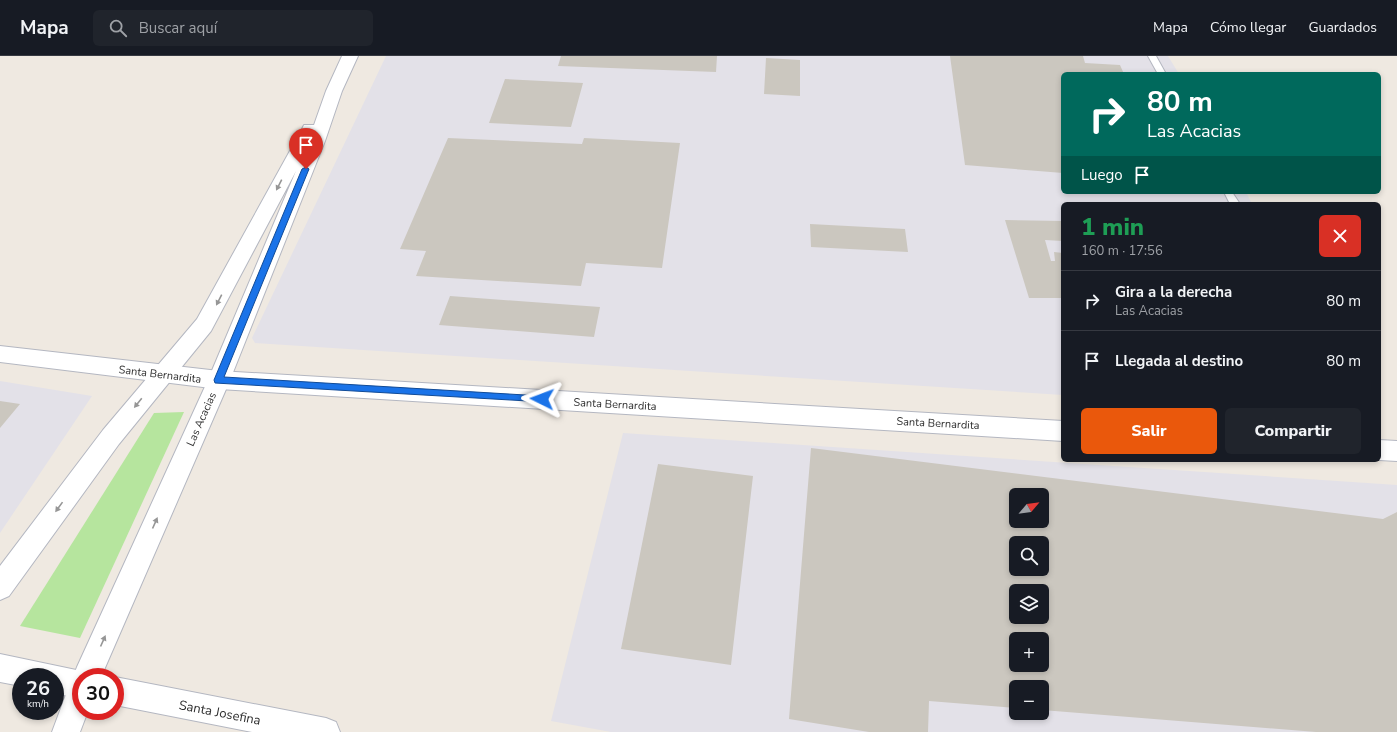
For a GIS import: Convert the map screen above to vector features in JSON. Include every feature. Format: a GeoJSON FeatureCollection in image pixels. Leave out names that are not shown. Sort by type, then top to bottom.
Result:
{"type":"FeatureCollection","features":[{"type":"Feature","properties":{"kind":"main road","name":"Las Acacias"},"geometry":{"type":"LineString","coordinates":[[91,668],[219,380],[318,141],[334,91],[350,56]]}},
{"type":"Feature","properties":{"kind":"main road","name":"Las Acacias"},"geometry":{"type":"LineString","coordinates":[[0,587],[111,437],[141,399],[200,331],[213,310],[284,175],[316,118],[334,91]]}},
{"type":"Feature","properties":{"kind":"main road","name":"Santa Bernardita"},"geometry":{"type":"LineString","coordinates":[[0,354],[219,380],[1061,431]]}},
{"type":"Feature","properties":{"kind":"main road"},"geometry":{"type":"LineString","coordinates":[[1381,450],[1397,451]]}},
{"type":"Feature","properties":{"kind":"main road"},"geometry":{"type":"LineString","coordinates":[[0,668],[12,670]]}},
{"type":"Feature","properties":{"kind":"main road","name":"Santa Josefina"},"geometry":{"type":"LineString","coordinates":[[124,693],[326,732]]}},
{"type":"Feature","properties":{"kind":"main road"},"geometry":{"type":"LineString","coordinates":[[66,732],[72,716]]}},
{"type":"Feature","properties":{"kind":"lane"},"geometry":{"type":"LineString","coordinates":[[1152,56],[1161,72]]}},
{"type":"Feature","properties":{"kind":"shaded area"},"geometry":{"type":"Polygon","coordinates":[[[386,56],[1168,56],[1178,72],[1061,72],[1061,194],[1247,194],[1251,202],[1061,202],[1061,395],[255,343],[252,338],[386,56]]]}},
{"type":"Feature","properties":{"kind":"shaded area"},"geometry":{"type":"Polygon","coordinates":[[[0,381],[92,396],[0,533],[0,381]]]}},
{"type":"Feature","properties":{"kind":"shaded area"},"geometry":{"type":"Polygon","coordinates":[[[623,433],[1397,485],[1397,732],[611,732],[551,721],[623,433]]]}},
{"type":"Feature","properties":{"kind":"green space"},"geometry":{"type":"Polygon","coordinates":[[[184,412],[80,638],[20,626],[154,413],[184,412]]]}},
{"type":"Feature","properties":{"kind":"building"},"geometry":{"type":"Polygon","coordinates":[[[561,56],[717,56],[716,72],[558,66],[561,56]]]}},
{"type":"Feature","properties":{"kind":"building"},"geometry":{"type":"Polygon","coordinates":[[[950,56],[1083,56],[1085,63],[1120,65],[1123,72],[1061,72],[1061,173],[965,165],[950,56]]]}},
{"type":"Feature","properties":{"kind":"building"},"geometry":{"type":"Polygon","coordinates":[[[766,58],[800,60],[800,96],[764,94],[766,58]]]}},
{"type":"Feature","properties":{"kind":"building"},"geometry":{"type":"Polygon","coordinates":[[[505,79],[583,83],[571,127],[489,123],[505,79]]]}},
{"type":"Feature","properties":{"kind":"building"},"geometry":{"type":"Polygon","coordinates":[[[448,138],[582,144],[584,138],[680,143],[662,268],[586,263],[581,286],[416,276],[426,251],[400,249],[448,138]]]}},
{"type":"Feature","properties":{"kind":"building"},"geometry":{"type":"Polygon","coordinates":[[[1005,220],[1061,221],[1061,241],[1045,240],[1051,261],[1055,261],[1054,252],[1061,253],[1061,298],[1029,298],[1005,220]]]}},
{"type":"Feature","properties":{"kind":"building"},"geometry":{"type":"Polygon","coordinates":[[[810,224],[905,229],[908,252],[811,247],[810,224]]]}},
{"type":"Feature","properties":{"kind":"building"},"geometry":{"type":"Polygon","coordinates":[[[450,296],[600,307],[594,337],[439,325],[450,296]]]}},
{"type":"Feature","properties":{"kind":"building"},"geometry":{"type":"Polygon","coordinates":[[[0,401],[20,404],[0,428],[0,401]]]}},
{"type":"Feature","properties":{"kind":"building"},"geometry":{"type":"Polygon","coordinates":[[[811,448],[1383,519],[1397,512],[1397,732],[1316,732],[1049,711],[1049,680],[1009,680],[1009,707],[929,701],[928,732],[869,732],[789,719],[811,448]]]}},
{"type":"Feature","properties":{"kind":"building"},"geometry":{"type":"Polygon","coordinates":[[[658,464],[753,476],[731,665],[621,649],[658,464]]]}},
{"type":"Feature","properties":{"kind":"route"},"geometry":{"type":"LineString","coordinates":[[306,169],[219,380],[542,399]]}}]}
